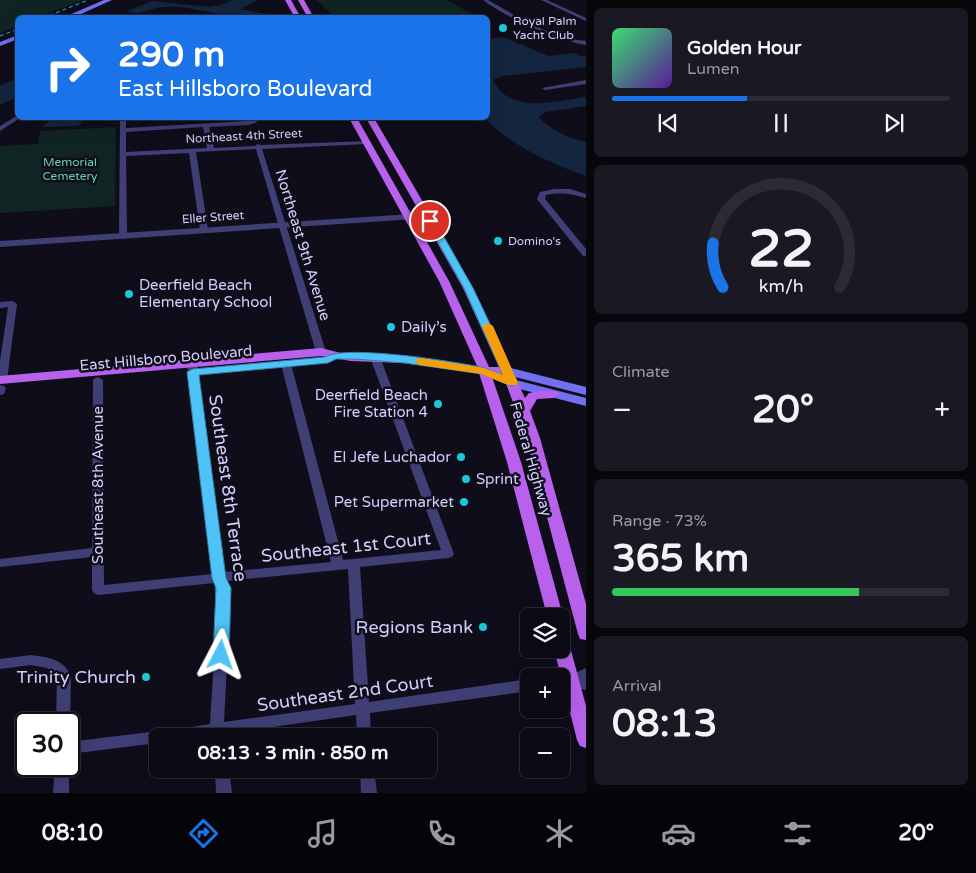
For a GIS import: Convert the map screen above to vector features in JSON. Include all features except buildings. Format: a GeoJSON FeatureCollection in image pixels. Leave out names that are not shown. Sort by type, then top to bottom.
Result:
{"type":"FeatureCollection","features":[{"type":"Feature","properties":{"kind":"main road"},"geometry":{"type":"LineString","coordinates":[[72,15],[109,0]]}},
{"type":"Feature","properties":{"kind":"main road"},"geometry":{"type":"LineString","coordinates":[[290,1],[303,3],[309,15]]}},
{"type":"Feature","properties":{"kind":"main road"},"geometry":{"type":"LineString","coordinates":[[290,1],[297,15]]}},
{"type":"Feature","properties":{"kind":"main road"},"geometry":{"type":"LineString","coordinates":[[0,44],[15,38]]}},
{"type":"Feature","properties":{"kind":"main road","name":"Federal Highway"},"geometry":{"type":"LineString","coordinates":[[355,120],[448,288],[484,371],[514,462],[553,608]]}},
{"type":"Feature","properties":{"kind":"main road","name":"Federal Highway"},"geometry":{"type":"LineString","coordinates":[[370,120],[468,288],[524,411],[586,634]]}},
{"type":"Feature","properties":{"kind":"main road"},"geometry":{"type":"LineString","coordinates":[[374,155],[395,162]]}},
{"type":"Feature","properties":{"kind":"main road","name":"East Hillsboro Boulevard"},"geometry":{"type":"LineString","coordinates":[[0,385],[34,385],[98,380],[321,352],[334,356],[375,357],[484,371],[507,371],[586,391]]}},
{"type":"Feature","properties":{"kind":"main road","name":"East Hillsboro Boulevard"},"geometry":{"type":"LineString","coordinates":[[0,385],[52,376],[286,364],[328,360],[334,356]]}},
{"type":"Feature","properties":{"kind":"main road","name":"East Hillsboro Boulevard"},"geometry":{"type":"LineString","coordinates":[[484,371],[512,383],[586,402]]}},
{"type":"Feature","properties":{"kind":"main road"},"geometry":{"type":"LineString","coordinates":[[34,385],[52,376]]}},
{"type":"Feature","properties":{"kind":"main road"},"geometry":{"type":"LineString","coordinates":[[524,411],[533,396],[554,394]]}},
{"type":"Feature","properties":{"kind":"main road"},"geometry":{"type":"LineString","coordinates":[[567,658],[576,680],[586,740]]}},
{"type":"Feature","properties":{"kind":"street"},"geometry":{"type":"LineString","coordinates":[[485,0],[520,19],[577,43],[586,43]]}},
{"type":"Feature","properties":{"kind":"street"},"geometry":{"type":"LineString","coordinates":[[543,0],[586,20]]}},
{"type":"Feature","properties":{"kind":"street"},"geometry":{"type":"LineString","coordinates":[[545,88],[586,82]]}},
{"type":"Feature","properties":{"kind":"street"},"geometry":{"type":"LineString","coordinates":[[0,129],[15,119]]}},
{"type":"Feature","properties":{"kind":"street"},"geometry":{"type":"LineString","coordinates":[[123,120],[123,236]]}},
{"type":"Feature","properties":{"kind":"street"},"geometry":{"type":"LineString","coordinates":[[123,130],[206,126],[247,120]]}},
{"type":"Feature","properties":{"kind":"street"},"geometry":{"type":"LineString","coordinates":[[206,126],[211,149]]}},
{"type":"Feature","properties":{"kind":"street","name":"Northeast 4th Street"},"geometry":{"type":"LineString","coordinates":[[123,154],[367,142]]}},
{"type":"Feature","properties":{"kind":"street","name":"Northeast 9th Avenue"},"geometry":{"type":"LineString","coordinates":[[258,146],[321,352]]}},
{"type":"Feature","properties":{"kind":"street"},"geometry":{"type":"LineString","coordinates":[[192,150],[204,230]]}},
{"type":"Feature","properties":{"kind":"street"},"geometry":{"type":"LineString","coordinates":[[586,196],[572,191],[557,190],[543,194],[542,199],[586,254]]}},
{"type":"Feature","properties":{"kind":"street","name":"Eller Street"},"geometry":{"type":"LineString","coordinates":[[0,244],[427,216]]}},
{"type":"Feature","properties":{"kind":"street"},"geometry":{"type":"LineString","coordinates":[[0,305],[13,304],[0,385]]}},
{"type":"Feature","properties":{"kind":"street","name":"Southeast 1st Court"},"geometry":{"type":"LineString","coordinates":[[98,590],[448,554],[375,357]]}},
{"type":"Feature","properties":{"kind":"street"},"geometry":{"type":"LineString","coordinates":[[286,364],[338,565]]}},
{"type":"Feature","properties":{"kind":"street","name":"Southeast 8th Terrace"},"geometry":{"type":"LineString","coordinates":[[193,368],[219,578],[224,588],[218,728]]}},
{"type":"Feature","properties":{"kind":"street","name":"Southeast 8th Avenue"},"geometry":{"type":"LineString","coordinates":[[98,380],[98,590]]}},
{"type":"Feature","properties":{"kind":"street"},"geometry":{"type":"LineString","coordinates":[[0,563],[97,552]]}},
{"type":"Feature","properties":{"kind":"street"},"geometry":{"type":"LineString","coordinates":[[354,564],[363,728]]}},
{"type":"Feature","properties":{"kind":"street"},"geometry":{"type":"LineString","coordinates":[[0,664],[31,660],[51,663],[64,675],[63,712]]}},
{"type":"Feature","properties":{"kind":"street","name":"Southeast 2nd Court"},"geometry":{"type":"LineString","coordinates":[[247,728],[362,708],[520,686]]}},
{"type":"Feature","properties":{"kind":"street"},"geometry":{"type":"LineString","coordinates":[[80,747],[149,738]]}},
{"type":"Feature","properties":{"kind":"street"},"geometry":{"type":"LineString","coordinates":[[61,793],[62,777]]}},
{"type":"Feature","properties":{"kind":"street"},"geometry":{"type":"LineString","coordinates":[[223,778],[224,793]]}},
{"type":"Feature","properties":{"kind":"street"},"geometry":{"type":"LineString","coordinates":[[368,778],[369,793]]}},
{"type":"Feature","properties":{"kind":"green space"},"geometry":{"type":"Polygon","coordinates":[[[0,0],[82,0],[43,15],[15,15],[15,27],[0,33],[0,0]]]}},
{"type":"Feature","properties":{"kind":"green space"},"geometry":{"type":"Polygon","coordinates":[[[316,0],[447,0],[473,15],[338,15],[332,14],[316,0]]]}},
{"type":"Feature","properties":{"kind":"green space","name":"Memorial Cemetery"},"geometry":{"type":"Polygon","coordinates":[[[116,127],[115,206],[0,213],[0,146],[38,144],[40,131],[116,127]]]}},
{"type":"Feature","properties":{"kind":"water"},"geometry":{"type":"Polygon","coordinates":[[[232,0],[258,0],[241,9],[272,15],[223,15],[189,8],[173,7],[157,8],[139,13],[127,11],[152,1],[209,7],[221,5],[232,0]]]}},
{"type":"Feature","properties":{"kind":"water"},"geometry":{"type":"Polygon","coordinates":[[[503,37],[548,56],[575,53],[580,56],[586,56],[586,67],[503,76],[493,80],[501,91],[510,98],[522,102],[547,103],[586,97],[586,106],[546,112],[538,117],[560,133],[586,142],[586,176],[532,153],[507,137],[487,120],[490,120],[490,39],[503,37]]]}},
{"type":"Feature","properties":{"kind":"water"},"geometry":{"type":"Polygon","coordinates":[[[15,79],[15,98],[0,105],[0,86],[15,79]]]}},
{"type":"Feature","properties":{"kind":"water"},"geometry":{"type":"Polygon","coordinates":[[[51,120],[84,120],[78,126],[42,127],[51,120]]]}},
{"type":"Feature","properties":{"kind":"railway"},"geometry":{"type":"LineString","coordinates":[[50,15],[88,0]]}},
{"type":"Feature","properties":{"kind":"railway"},"geometry":{"type":"LineString","coordinates":[[0,36],[15,30]]}},
{"type":"Feature","properties":{"kind":"slow traffic"},"geometry":{"type":"LineString","coordinates":[[420,361],[484,371],[512,383],[488,326]]}},
{"type":"Feature","properties":{"kind":"place","name":"Royal Palm Yacht Club"},"geometry":{"type":"Point","coordinates":[503,28]}},
{"type":"Feature","properties":{"kind":"place","name":"Domino's"},"geometry":{"type":"Point","coordinates":[498,241]}},
{"type":"Feature","properties":{"kind":"place","name":"Deerfield Beach Elementary School"},"geometry":{"type":"Point","coordinates":[129,294]}},
{"type":"Feature","properties":{"kind":"place","name":"Daily’s"},"geometry":{"type":"Point","coordinates":[391,327]}},
{"type":"Feature","properties":{"kind":"place","name":"Deerfield Beach Fire Station 4"},"geometry":{"type":"Point","coordinates":[438,404]}},
{"type":"Feature","properties":{"kind":"place","name":"El Jefe Luchador"},"geometry":{"type":"Point","coordinates":[461,457]}},
{"type":"Feature","properties":{"kind":"place","name":"Sprint"},"geometry":{"type":"Point","coordinates":[466,479]}},
{"type":"Feature","properties":{"kind":"place","name":"Pet Supermarket"},"geometry":{"type":"Point","coordinates":[464,502]}},
{"type":"Feature","properties":{"kind":"place","name":"Regions Bank"},"geometry":{"type":"Point","coordinates":[483,627]}},
{"type":"Feature","properties":{"kind":"place","name":"Trinity Church"},"geometry":{"type":"Point","coordinates":[146,677]}},
{"type":"Feature","properties":{"kind":"route"},"geometry":{"type":"LineString","coordinates":[[221,655],[224,588],[219,578],[193,372],[328,360],[334,356],[355,356],[435,363],[484,371],[512,383],[489,329],[430,221]]}}]}
